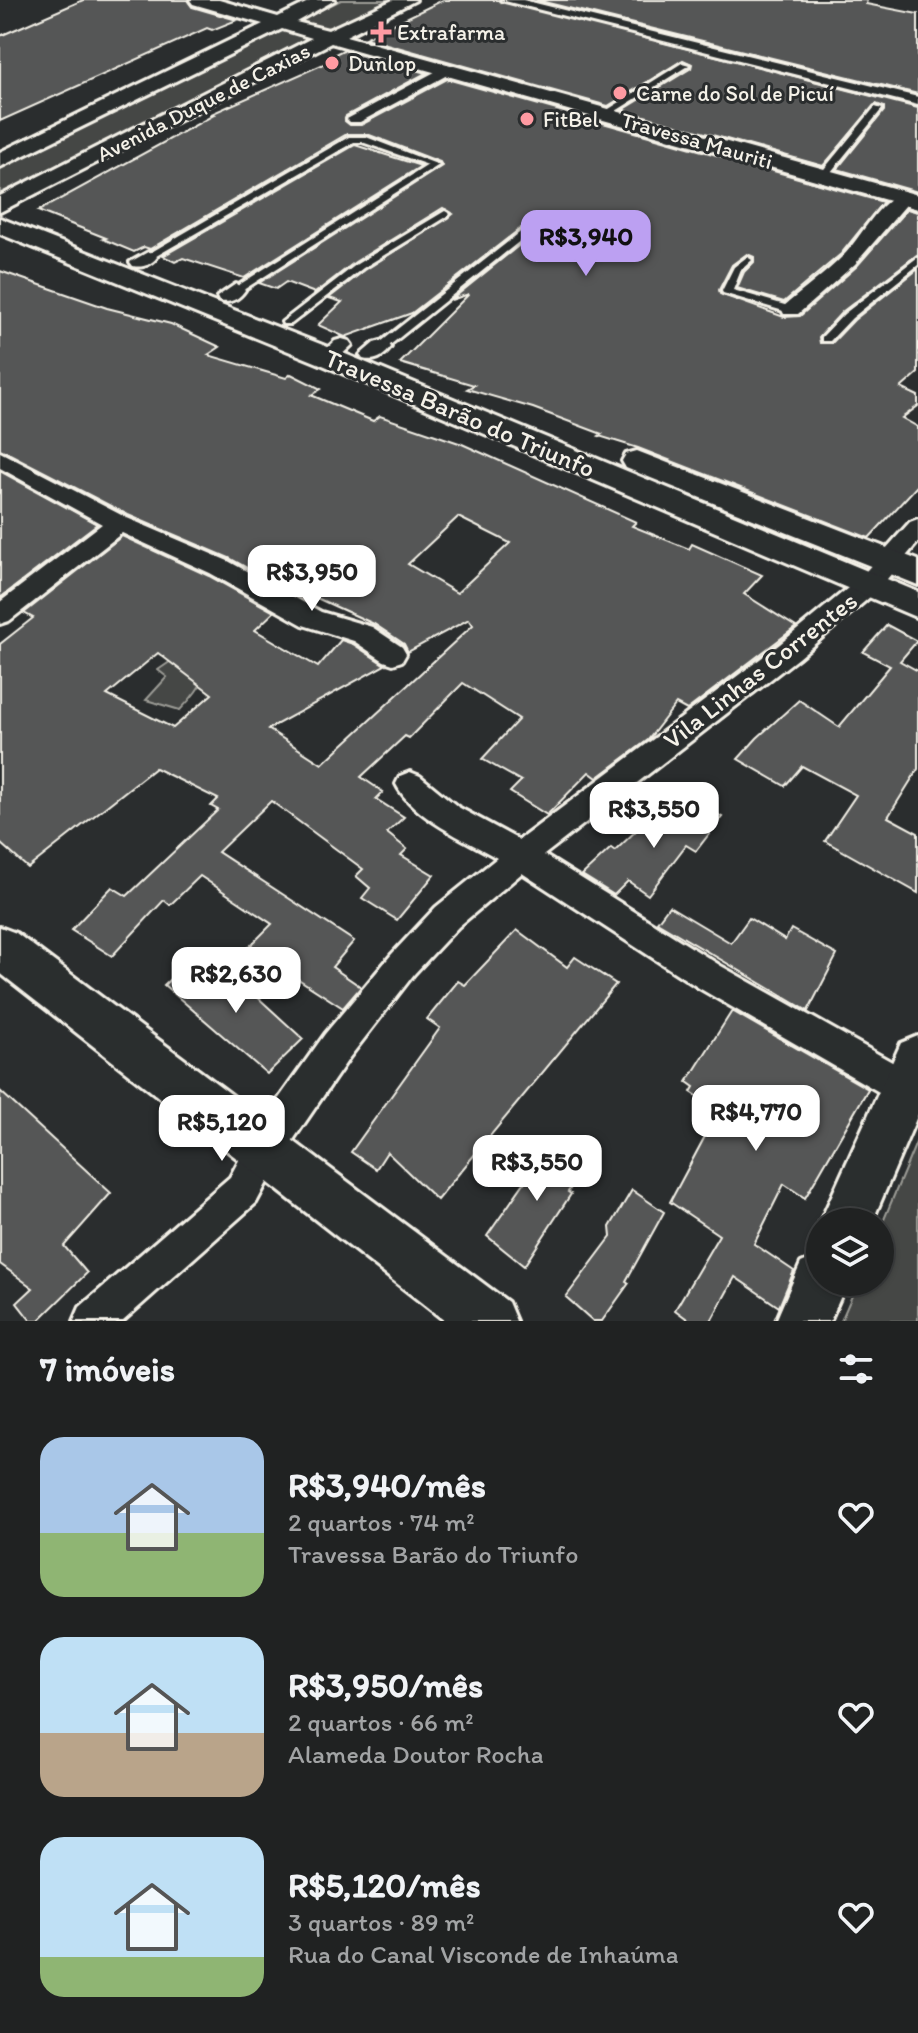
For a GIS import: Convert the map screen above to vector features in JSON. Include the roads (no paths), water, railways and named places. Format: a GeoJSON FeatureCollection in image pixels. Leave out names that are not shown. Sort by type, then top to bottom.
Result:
{"type":"FeatureCollection","features":[{"type":"Feature","properties":{"kind":"main road","name":"Travessa Mauriti"},"geometry":{"type":"LineString","coordinates":[[199,0],[911,200]]}},
{"type":"Feature","properties":{"kind":"main road","name":"Avenida Duque de Caxias"},"geometry":{"type":"LineString","coordinates":[[0,205],[282,59],[407,0]]}},
{"type":"Feature","properties":{"kind":"main road","name":"Avenida Duque de Caxias"},"geometry":{"type":"LineString","coordinates":[[0,160],[324,1]]}},
{"type":"Feature","properties":{"kind":"main road"},"geometry":{"type":"LineString","coordinates":[[324,1],[326,9],[337,14],[370,18]]}},
{"type":"Feature","properties":{"kind":"main road"},"geometry":{"type":"LineString","coordinates":[[234,44],[276,45],[284,52],[282,59]]}},
{"type":"Feature","properties":{"kind":"main road","name":"Travessa Barão do Triunfo"},"geometry":{"type":"LineString","coordinates":[[0,205],[231,294],[335,351],[375,351],[918,573]]}},
{"type":"Feature","properties":{"kind":"main road","name":"Travessa Barão do Triunfo"},"geometry":{"type":"LineString","coordinates":[[0,225],[335,351],[918,606]]}},
{"type":"Feature","properties":{"kind":"main road"},"geometry":{"type":"LineString","coordinates":[[1,951],[489,1321]]}},
{"type":"Feature","properties":{"kind":"main road"},"geometry":{"type":"LineString","coordinates":[[852,1208],[912,1074]]}},
{"type":"Feature","properties":{"kind":"main road"},"geometry":{"type":"LineString","coordinates":[[803,1321],[814,1296]]}},
{"type":"Feature","properties":{"kind":"street"},"geometry":{"type":"LineString","coordinates":[[507,0],[918,101]]}},
{"type":"Feature","properties":{"kind":"street"},"geometry":{"type":"LineString","coordinates":[[355,119],[446,70]]}},
{"type":"Feature","properties":{"kind":"street"},"geometry":{"type":"LineString","coordinates":[[791,310],[849,260],[886,215],[911,200]]}},
{"type":"Feature","properties":{"kind":"street"},"geometry":{"type":"LineString","coordinates":[[0,459],[119,523],[167,542],[312,619],[363,634],[393,654]]}},
{"type":"Feature","properties":{"kind":"street"},"geometry":{"type":"LineString","coordinates":[[0,615],[119,523]]}},
{"type":"Feature","properties":{"kind":"street","name":"Vila Linhas Correntes"},"geometry":{"type":"LineString","coordinates":[[94,1321],[243,1190],[265,1149],[337,1046],[403,964],[447,917],[521,856],[789,651],[868,585],[918,527]]}},
{"type":"Feature","properties":{"kind":"street"},"geometry":{"type":"LineString","coordinates":[[410,784],[448,816],[521,856],[710,977],[912,1074]]}},
{"type":"Feature","properties":{"kind":"lane"},"geometry":{"type":"LineString","coordinates":[[605,114],[685,65]]}},
{"type":"Feature","properties":{"kind":"lane"},"geometry":{"type":"LineString","coordinates":[[823,176],[878,109]]}},
{"type":"Feature","properties":{"kind":"lane"},"geometry":{"type":"LineString","coordinates":[[143,259],[352,139],[363,139],[435,165],[231,294]]}},
{"type":"Feature","properties":{"kind":"lane"},"geometry":{"type":"LineString","coordinates":[[287,322],[360,266],[445,214]]}},
{"type":"Feature","properties":{"kind":"lane"},"geometry":{"type":"LineString","coordinates":[[375,351],[526,232]]}},
{"type":"Feature","properties":{"kind":"lane"},"geometry":{"type":"LineString","coordinates":[[747,260],[737,269],[727,291],[791,310]]}},
{"type":"Feature","properties":{"kind":"lane"},"geometry":{"type":"LineString","coordinates":[[826,339],[840,323],[918,260]]}},
{"type":"Feature","properties":{"kind":"place","name":"Extrafarma"},"geometry":{"type":"Point","coordinates":[381,32]}},
{"type":"Feature","properties":{"kind":"place","name":"Dunlop"},"geometry":{"type":"Point","coordinates":[332,63]}},
{"type":"Feature","properties":{"kind":"place","name":"Carne do Sol de Picuí"},"geometry":{"type":"Point","coordinates":[620,93]}},
{"type":"Feature","properties":{"kind":"place","name":"FitBel"},"geometry":{"type":"Point","coordinates":[527,119]}}]}
